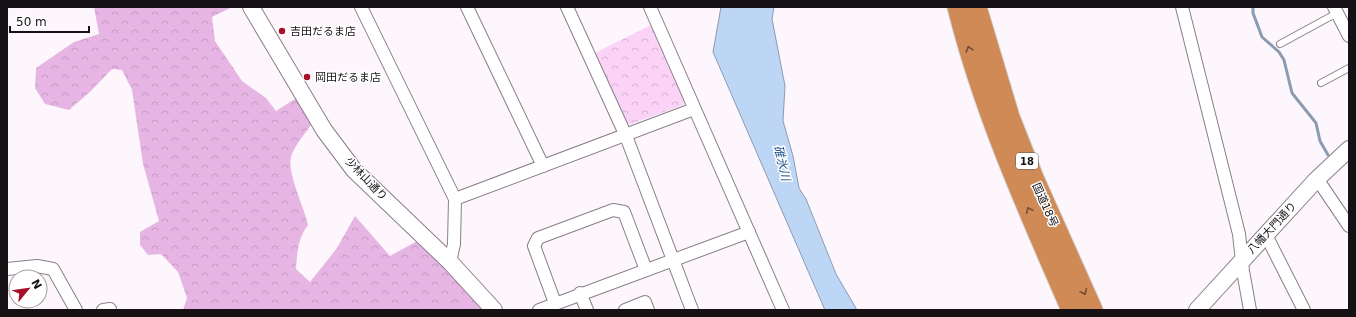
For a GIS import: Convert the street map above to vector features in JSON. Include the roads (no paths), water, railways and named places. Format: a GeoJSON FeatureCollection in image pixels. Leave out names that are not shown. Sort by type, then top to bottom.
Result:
{"type":"FeatureCollection","features":[{"type":"Feature","properties":{"kind":"highway","name":"国道18号"},"geometry":{"type":"LineString","coordinates":[[958,7],[975,67],[1022,196],[1071,307]]}},
{"type":"Feature","properties":{"kind":"highway","name":"国道18号"},"geometry":{"type":"LineString","coordinates":[[976,7],[988,61],[1009,117],[1050,223],[1092,310]]}},
{"type":"Feature","properties":{"kind":"street","name":"少林山通り"},"geometry":{"type":"LineString","coordinates":[[252,7],[324,130],[354,170],[450,262],[494,310]]}},
{"type":"Feature","properties":{"kind":"street"},"geometry":{"type":"LineString","coordinates":[[467,7],[543,166]]}},
{"type":"Feature","properties":{"kind":"street"},"geometry":{"type":"LineString","coordinates":[[567,7],[626,136],[692,310]]}},
{"type":"Feature","properties":{"kind":"street"},"geometry":{"type":"LineString","coordinates":[[650,7],[783,310]]}},
{"type":"Feature","properties":{"kind":"street"},"geometry":{"type":"LineString","coordinates":[[1182,7],[1239,234],[1250,310]]}},
{"type":"Feature","properties":{"kind":"street"},"geometry":{"type":"LineString","coordinates":[[363,8],[455,199],[454,244],[450,262]]}},
{"type":"Feature","properties":{"kind":"street"},"geometry":{"type":"LineString","coordinates":[[1336,10],[1349,36]]}},
{"type":"Feature","properties":{"kind":"street"},"geometry":{"type":"LineString","coordinates":[[455,199],[694,110]]}},
{"type":"Feature","properties":{"kind":"street","name":"八幡大門通り"},"geometry":{"type":"LineString","coordinates":[[1198,310],[1316,180],[1349,149]]}},
{"type":"Feature","properties":{"kind":"street"},"geometry":{"type":"LineString","coordinates":[[1316,180],[1322,186],[1349,226]]}},
{"type":"Feature","properties":{"kind":"street"},"geometry":{"type":"LineString","coordinates":[[554,303],[534,246],[538,238],[613,210],[624,212],[646,270]]}},
{"type":"Feature","properties":{"kind":"street"},"geometry":{"type":"LineString","coordinates":[[539,310],[580,293],[749,232]]}},
{"type":"Feature","properties":{"kind":"street"},"geometry":{"type":"LineString","coordinates":[[1266,235],[1304,310]]}},
{"type":"Feature","properties":{"kind":"street"},"geometry":{"type":"LineString","coordinates":[[7,269],[37,266],[53,269],[76,310]]}},
{"type":"Feature","properties":{"kind":"street"},"geometry":{"type":"LineString","coordinates":[[580,293],[587,310]]}},
{"type":"Feature","properties":{"kind":"street"},"geometry":{"type":"LineString","coordinates":[[625,310],[645,302],[648,310]]}},
{"type":"Feature","properties":{"kind":"lane"},"geometry":{"type":"LineString","coordinates":[[1280,44],[1336,10]]}},
{"type":"Feature","properties":{"kind":"lane"},"geometry":{"type":"LineString","coordinates":[[1321,83],[1349,68]]}},
{"type":"Feature","properties":{"kind":"lane"},"geometry":{"type":"LineString","coordinates":[[1001,119],[1005,150]]}},
{"type":"Feature","properties":{"kind":"lane"},"geometry":{"type":"LineString","coordinates":[[1065,278],[1071,307]]}},
{"type":"Feature","properties":{"kind":"water","name":"碓氷川"},"geometry":{"type":"Polygon","coordinates":[[[721,7],[774,7],[772,19],[785,86],[783,121],[793,156],[799,188],[806,199],[836,274],[857,310],[825,310],[713,52],[721,7]]]}},
{"type":"Feature","properties":{"kind":"waterway"},"geometry":{"type":"LineString","coordinates":[[1253,7],[1253,13],[1262,37],[1279,52],[1284,60],[1292,93],[1316,123],[1320,141],[1328,155]]}},
{"type":"Feature","properties":{"kind":"place","name":"吉田だるま店"},"geometry":{"type":"Point","coordinates":[282,31]}},
{"type":"Feature","properties":{"kind":"place","name":"岡田だるま店"},"geometry":{"type":"Point","coordinates":[307,77]}}]}
